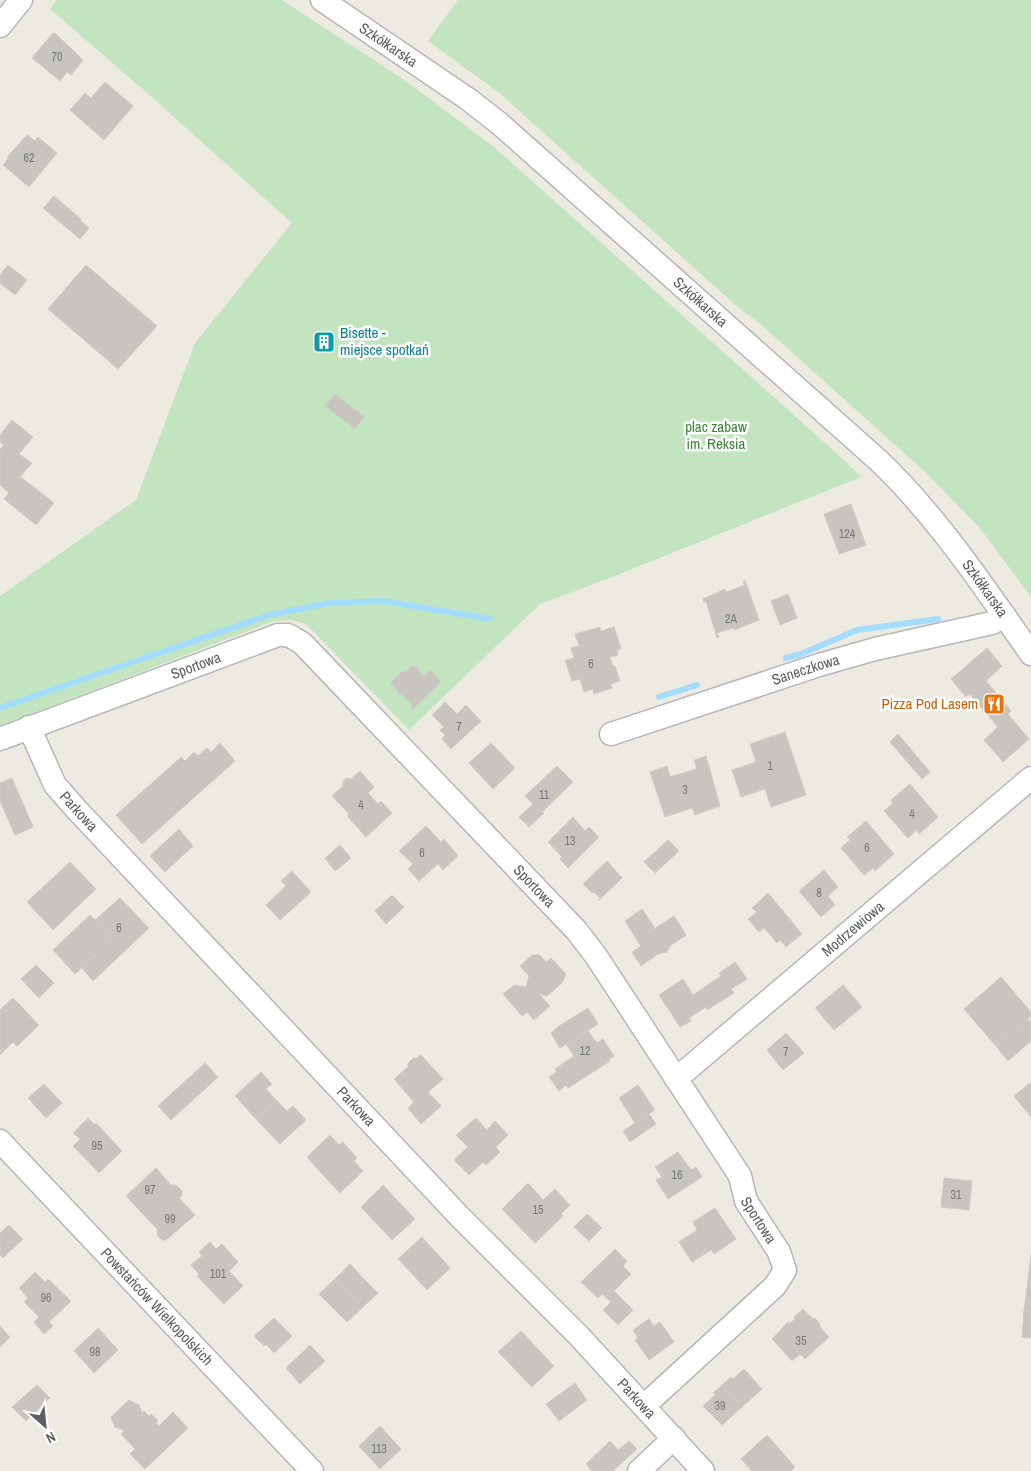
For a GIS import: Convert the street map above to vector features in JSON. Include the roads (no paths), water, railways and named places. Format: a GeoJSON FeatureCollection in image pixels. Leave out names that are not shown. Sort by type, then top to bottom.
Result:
{"type":"FeatureCollection","features":[{"type":"Feature","properties":{"kind":"street"},"geometry":{"type":"LineString","coordinates":[[0,26],[21,0]]}},
{"type":"Feature","properties":{"kind":"street","name":"Szkółkarska"},"geometry":{"type":"LineString","coordinates":[[322,0],[468,99],[500,124],[878,460],[911,495],[1004,615],[1031,654]]}},
{"type":"Feature","properties":{"kind":"street","name":"Saneczkowa"},"geometry":{"type":"LineString","coordinates":[[610,734],[820,665],[875,649],[992,623],[1004,615]]}},
{"type":"Feature","properties":{"kind":"street","name":"Sportowa"},"geometry":{"type":"LineString","coordinates":[[0,739],[272,637],[284,635],[295,638],[302,643],[383,726],[576,930],[740,1176],[746,1201],[779,1252],[785,1270],[775,1286],[644,1406]]}},
{"type":"Feature","properties":{"kind":"street","name":"Parkowa"},"geometry":{"type":"LineString","coordinates":[[28,727],[55,785],[77,810],[460,1217],[579,1336],[703,1471]]}},
{"type":"Feature","properties":{"kind":"street","name":"Modrzewiowa"},"geometry":{"type":"LineString","coordinates":[[676,1079],[1031,778]]}},
{"type":"Feature","properties":{"kind":"street","name":"Powstańców Wielkopolskich"},"geometry":{"type":"LineString","coordinates":[[0,1141],[312,1471]]}},
{"type":"Feature","properties":{"kind":"street"},"geometry":{"type":"LineString","coordinates":[[639,1471],[674,1438]]}},
{"type":"Feature","properties":{"kind":"waterway"},"geometry":{"type":"LineString","coordinates":[[0,708],[269,615],[329,603],[383,601],[490,619]]}},
{"type":"Feature","properties":{"kind":"waterway"},"geometry":{"type":"LineString","coordinates":[[786,658],[801,654],[857,630],[938,619]]}},
{"type":"Feature","properties":{"kind":"waterway"},"geometry":{"type":"LineString","coordinates":[[659,697],[697,685]]}},
{"type":"Feature","properties":{"kind":"place","name":"Bisette - miejsce spotkań"},"geometry":{"type":"Point","coordinates":[324,342]}},
{"type":"Feature","properties":{"kind":"place","name":"Pizza Pod Lasem"},"geometry":{"type":"Point","coordinates":[994,704]}},
{"type":"Feature","properties":{"kind":"park label","name":"plac zabaw im. Reksia"},"geometry":{"type":"Point","coordinates":[716,436]}}]}
